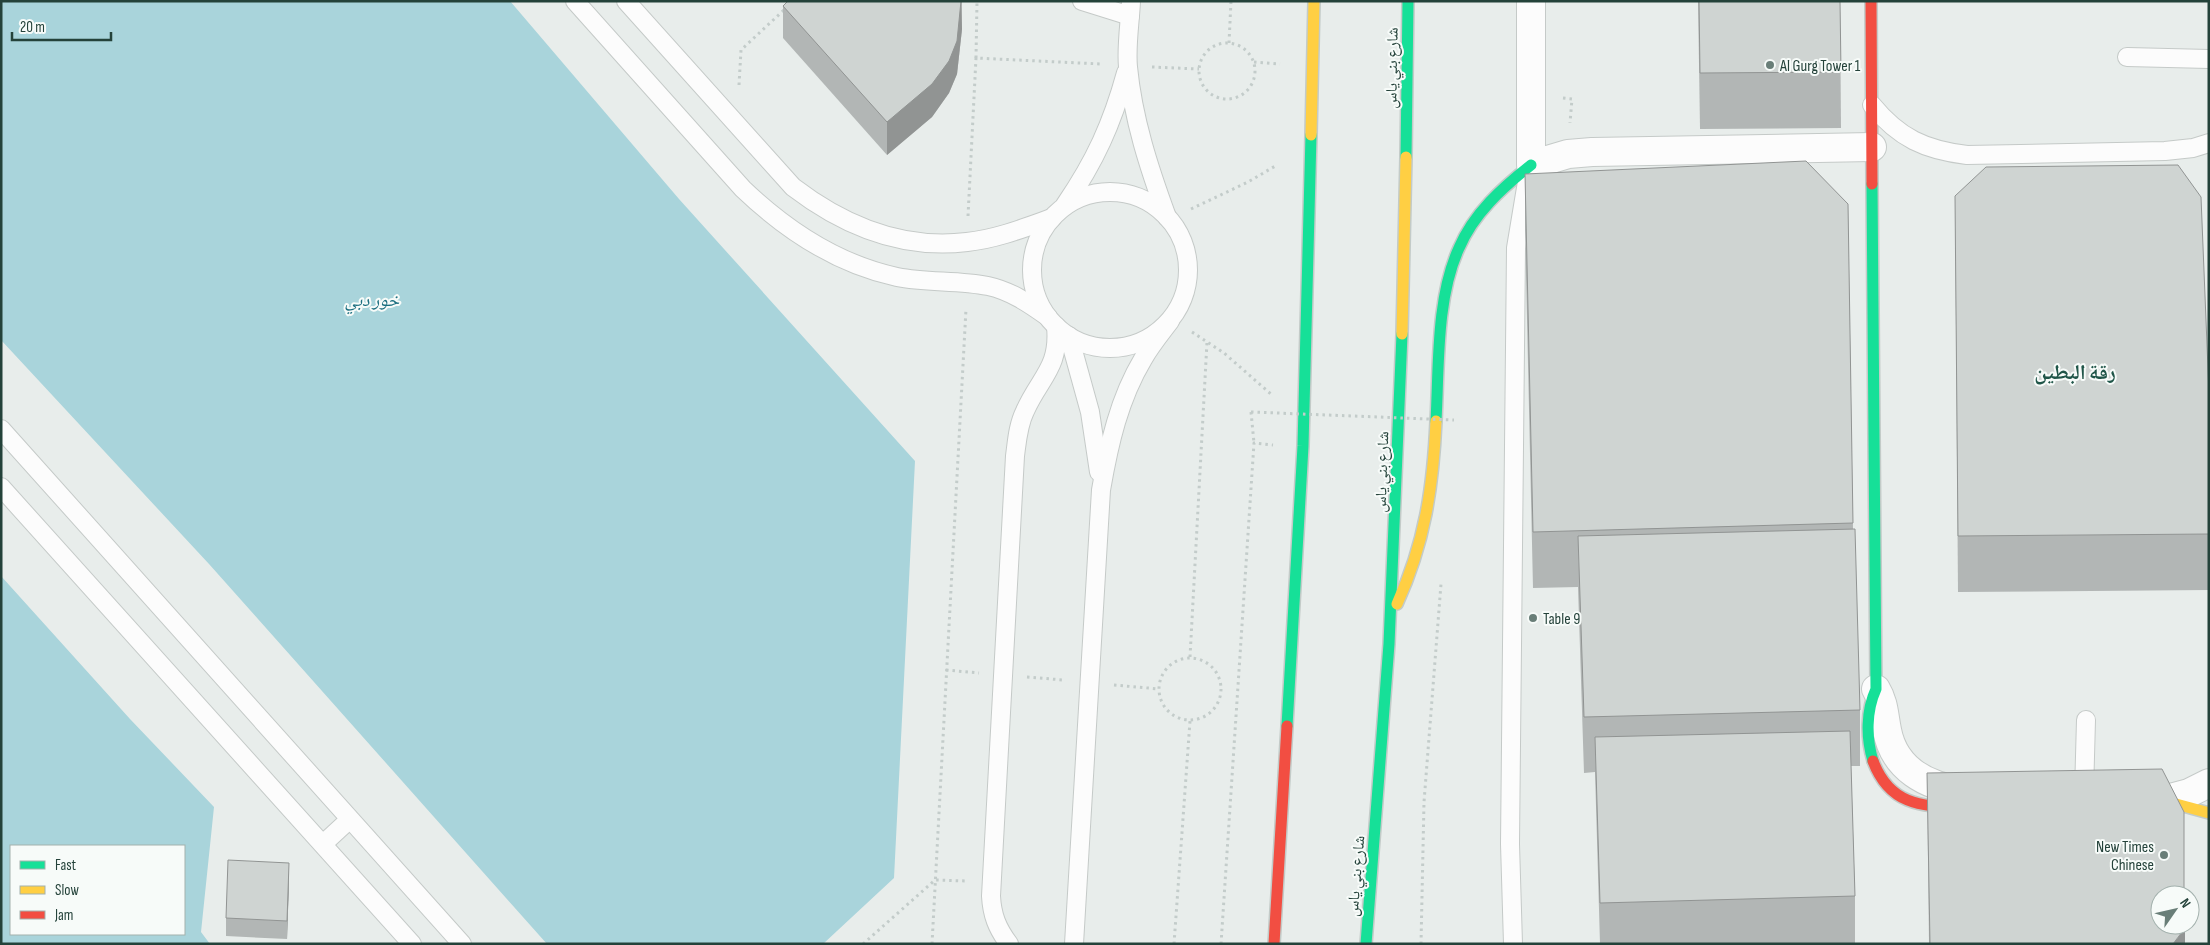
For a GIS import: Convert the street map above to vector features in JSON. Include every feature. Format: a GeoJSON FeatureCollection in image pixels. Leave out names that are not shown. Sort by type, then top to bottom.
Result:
{"type":"FeatureCollection","features":[{"type":"Feature","properties":{"kind":"main road"},"geometry":{"type":"LineString","coordinates":[[1274,944],[1303,446],[1314,1]]}},
{"type":"Feature","properties":{"kind":"main road","name":"شارع بني ياس"},"geometry":{"type":"LineString","coordinates":[[1366,944],[1390,619],[1402,345],[1408,1]]}},
{"type":"Feature","properties":{"kind":"main road"},"geometry":{"type":"LineString","coordinates":[[1871,1],[1876,688]]}},
{"type":"Feature","properties":{"kind":"main road"},"geometry":{"type":"LineString","coordinates":[[1390,619],[1407,582],[1418,551],[1429,503],[1442,320],[1447,283],[1459,248],[1477,216],[1501,188],[1530,165]]}},
{"type":"Feature","properties":{"kind":"main road"},"geometry":{"type":"LineString","coordinates":[[2131,801],[2160,801],[2188,805],[2209,813]]}},
{"type":"Feature","properties":{"kind":"street"},"geometry":{"type":"LineString","coordinates":[[1531,1],[1530,165],[1568,154],[1592,152],[1872,147]]}},
{"type":"Feature","properties":{"kind":"street"},"geometry":{"type":"LineString","coordinates":[[1876,688],[1884,706],[1889,740],[1901,763],[1910,772],[1932,785],[1966,791],[1981,805]]}},
{"type":"Feature","properties":{"kind":"street"},"geometry":{"type":"LineString","coordinates":[[2160,801],[2189,793],[2209,782]]}},
{"type":"Feature","properties":{"kind":"lane"},"geometry":{"type":"LineString","coordinates":[[576,1],[743,189],[769,214],[798,235],[829,253],[862,267],[896,277],[932,282],[990,286],[1011,293],[1031,304],[1058,327],[1089,345],[1104,347],[1133,345],[1153,336],[1170,321]]}},
{"type":"Feature","properties":{"kind":"lane"},"geometry":{"type":"LineString","coordinates":[[626,1],[793,187],[818,206],[845,221],[874,233],[904,241],[967,242],[996,236],[1057,213],[1083,197],[1105,192],[1128,194],[1150,203],[1167,217]]}},
{"type":"Feature","properties":{"kind":"lane"},"geometry":{"type":"LineString","coordinates":[[1074,944],[1101,490],[1109,444],[1123,401],[1144,358],[1182,302],[1188,280],[1187,258],[1180,236],[1167,217],[1142,142],[1133,104],[1128,65],[1130,9],[1082,1]]}},
{"type":"Feature","properties":{"kind":"lane"},"geometry":{"type":"LineString","coordinates":[[2127,56],[2209,59]]}},
{"type":"Feature","properties":{"kind":"lane"},"geometry":{"type":"LineString","coordinates":[[1101,490],[1090,412],[1058,327],[1038,299],[1033,278],[1033,264],[1040,236],[1085,176],[1104,140],[1118,103],[1128,65]]}},
{"type":"Feature","properties":{"kind":"lane"},"geometry":{"type":"LineString","coordinates":[[1872,105],[1886,122],[1903,135],[1924,146],[1960,154],[2165,152],[2193,148],[2209,143]]}},
{"type":"Feature","properties":{"kind":"lane"},"geometry":{"type":"LineString","coordinates":[[1513,944],[1510,844],[1516,248],[1530,165]]}},
{"type":"Feature","properties":{"kind":"lane"},"geometry":{"type":"LineString","coordinates":[[1009,944],[999,931],[992,914],[992,882],[1018,434],[1024,413],[1054,360],[1058,343],[1058,327]]}},
{"type":"Feature","properties":{"kind":"lane"},"geometry":{"type":"LineString","coordinates":[[1,430],[462,944]]}},
{"type":"Feature","properties":{"kind":"lane"},"geometry":{"type":"LineString","coordinates":[[1,487],[412,944]]}},
{"type":"Feature","properties":{"kind":"lane"},"geometry":{"type":"LineString","coordinates":[[2084,801],[2086,720]]}},
{"type":"Feature","properties":{"kind":"lane"},"geometry":{"type":"LineString","coordinates":[[323,844],[349,820]]}},
{"type":"Feature","properties":{"kind":"path"},"geometry":{"type":"LineString","coordinates":[[967,242],[978,1]]}},
{"type":"Feature","properties":{"kind":"path"},"geometry":{"type":"LineString","coordinates":[[1229,43],[1231,1]]}},
{"type":"Feature","properties":{"kind":"path"},"geometry":{"type":"LineString","coordinates":[[741,91],[738,83],[741,50],[786,7]]}},
{"type":"Feature","properties":{"kind":"path"},"geometry":{"type":"LineString","coordinates":[[1229,43],[1240,46],[1248,53],[1254,62],[1255,73],[1253,84],[1246,93],[1236,98],[1225,99],[1215,97],[1206,90],[1199,70],[1202,59],[1209,50],[1218,45],[1229,43]]}},
{"type":"Feature","properties":{"kind":"path"},"geometry":{"type":"LineString","coordinates":[[976,58],[1199,70]]}},
{"type":"Feature","properties":{"kind":"path"},"geometry":{"type":"LineString","coordinates":[[1167,217],[1216,198],[1277,165]]}},
{"type":"Feature","properties":{"kind":"path"},"geometry":{"type":"LineString","coordinates":[[932,944],[967,283]]}},
{"type":"Feature","properties":{"kind":"path"},"geometry":{"type":"LineString","coordinates":[[1170,321],[1207,342],[1249,373],[1272,395]]}},
{"type":"Feature","properties":{"kind":"path"},"geometry":{"type":"LineString","coordinates":[[1190,657],[1207,342]]}},
{"type":"Feature","properties":{"kind":"path"},"geometry":{"type":"LineString","coordinates":[[1221,944],[1254,443],[1251,412],[1454,420]]}},
{"type":"Feature","properties":{"kind":"path"},"geometry":{"type":"LineString","coordinates":[[1254,443],[1303,446]]}},
{"type":"Feature","properties":{"kind":"path"},"geometry":{"type":"LineString","coordinates":[[1421,944],[1424,802],[1442,576]]}},
{"type":"Feature","properties":{"kind":"path"},"geometry":{"type":"LineString","coordinates":[[1190,657],[1202,660],[1212,666],[1219,677],[1222,689],[1219,701],[1212,712],[1202,718],[1190,721],[1178,718],[1168,712],[1161,701],[1158,689],[1161,677],[1167,667],[1178,660],[1190,657]]}},
{"type":"Feature","properties":{"kind":"path"},"geometry":{"type":"LineString","coordinates":[[946,670],[1158,689]]}},
{"type":"Feature","properties":{"kind":"path"},"geometry":{"type":"LineString","coordinates":[[1174,944],[1190,721]]}},
{"type":"Feature","properties":{"kind":"path"},"geometry":{"type":"LineString","coordinates":[[864,944],[935,880],[992,882]]}},
{"type":"Feature","properties":{"kind":"water","name":"خور دبي"},"geometry":{"type":"Polygon","coordinates":[[[1,1],[510,1],[679,199],[915,461],[894,878],[823,944],[547,944],[209,564],[1,340],[1,1]]]}},
{"type":"Feature","properties":{"kind":"water"},"geometry":{"type":"Polygon","coordinates":[[[1,576],[130,719],[214,807],[201,932],[210,944],[1,944],[1,576]]]}},
{"type":"Feature","properties":{"kind":"building"},"geometry":{"type":"Polygon","coordinates":[[[788,1],[961,1],[957,41],[949,61],[932,84],[887,122],[783,6],[788,1]]]}},
{"type":"Feature","properties":{"kind":"building"},"geometry":{"type":"Polygon","coordinates":[[[1699,1],[1840,1],[1841,72],[1700,73],[1699,1]]]}},
{"type":"Feature","properties":{"kind":"building"},"geometry":{"type":"Polygon","coordinates":[[[1806,161],[1848,204],[1853,523],[1533,532],[1525,174],[1806,161]]]}},
{"type":"Feature","properties":{"kind":"building"},"geometry":{"type":"Polygon","coordinates":[[[2178,165],[2201,197],[2209,394],[2209,534],[1958,536],[1955,196],[1986,167],[2178,165]]]}},
{"type":"Feature","properties":{"kind":"building"},"geometry":{"type":"Polygon","coordinates":[[[1855,529],[1860,710],[1584,717],[1578,536],[1855,529]]]}},
{"type":"Feature","properties":{"kind":"building"},"geometry":{"type":"Polygon","coordinates":[[[1850,731],[1855,896],[1600,903],[1595,737],[1850,731]]]}},
{"type":"Feature","properties":{"kind":"building"},"geometry":{"type":"Polygon","coordinates":[[[2162,769],[2184,812],[2184,885],[2150,885],[2150,935],[2180,935],[2173,944],[1930,944],[1927,773],[2162,769]]]}},
{"type":"Feature","properties":{"kind":"building"},"geometry":{"type":"Polygon","coordinates":[[[228,860],[289,863],[287,921],[226,918],[228,860]]]}},
{"type":"Feature","properties":{"kind":"traffic: fast"},"geometry":{"type":"LineString","coordinates":[[1406,157],[1408,1]]}},
{"type":"Feature","properties":{"kind":"traffic: fast"},"geometry":{"type":"LineString","coordinates":[[1287,726],[1303,446],[1311,135]]}},
{"type":"Feature","properties":{"kind":"traffic: fast"},"geometry":{"type":"LineString","coordinates":[[1436,421],[1442,310],[1446,288],[1459,248],[1465,235],[1481,212],[1499,192],[1531,165]]}},
{"type":"Feature","properties":{"kind":"traffic: fast"},"geometry":{"type":"LineString","coordinates":[[1872,184],[1876,689],[1870,706],[1868,734],[1873,761]]}},
{"type":"Feature","properties":{"kind":"traffic: fast"},"geometry":{"type":"LineString","coordinates":[[1366,944],[1389,644],[1402,334]]}},
{"type":"Feature","properties":{"kind":"traffic: slow"},"geometry":{"type":"LineString","coordinates":[[1311,135],[1314,1]]}},
{"type":"Feature","properties":{"kind":"traffic: slow"},"geometry":{"type":"LineString","coordinates":[[1402,334],[1406,157]]}},
{"type":"Feature","properties":{"kind":"traffic: slow"},"geometry":{"type":"LineString","coordinates":[[1397,604],[1407,581],[1426,514],[1433,469],[1436,421]]}},
{"type":"Feature","properties":{"kind":"traffic: slow"},"geometry":{"type":"LineString","coordinates":[[2142,801],[2176,804],[2209,813]]}},
{"type":"Feature","properties":{"kind":"traffic: jam"},"geometry":{"type":"LineString","coordinates":[[1871,1],[1872,184]]}},
{"type":"Feature","properties":{"kind":"traffic: jam"},"geometry":{"type":"LineString","coordinates":[[1274,944],[1287,726]]}},
{"type":"Feature","properties":{"kind":"traffic: jam"},"geometry":{"type":"LineString","coordinates":[[1873,761],[1888,787],[1909,801],[1934,806],[1963,808]]}},
{"type":"Feature","properties":{"kind":"place","name":"Al Gurg Tower 1"},"geometry":{"type":"Point","coordinates":[1770,65]}},
{"type":"Feature","properties":{"kind":"place","name":"Table 9"},"geometry":{"type":"Point","coordinates":[1533,618]}},
{"type":"Feature","properties":{"kind":"place","name":"New Times Chinese"},"geometry":{"type":"Point","coordinates":[2164,855]}},
{"type":"Feature","properties":{"kind":"district","name":"رقة البطين"},"geometry":{"type":"Point","coordinates":[2075,372]}}]}
